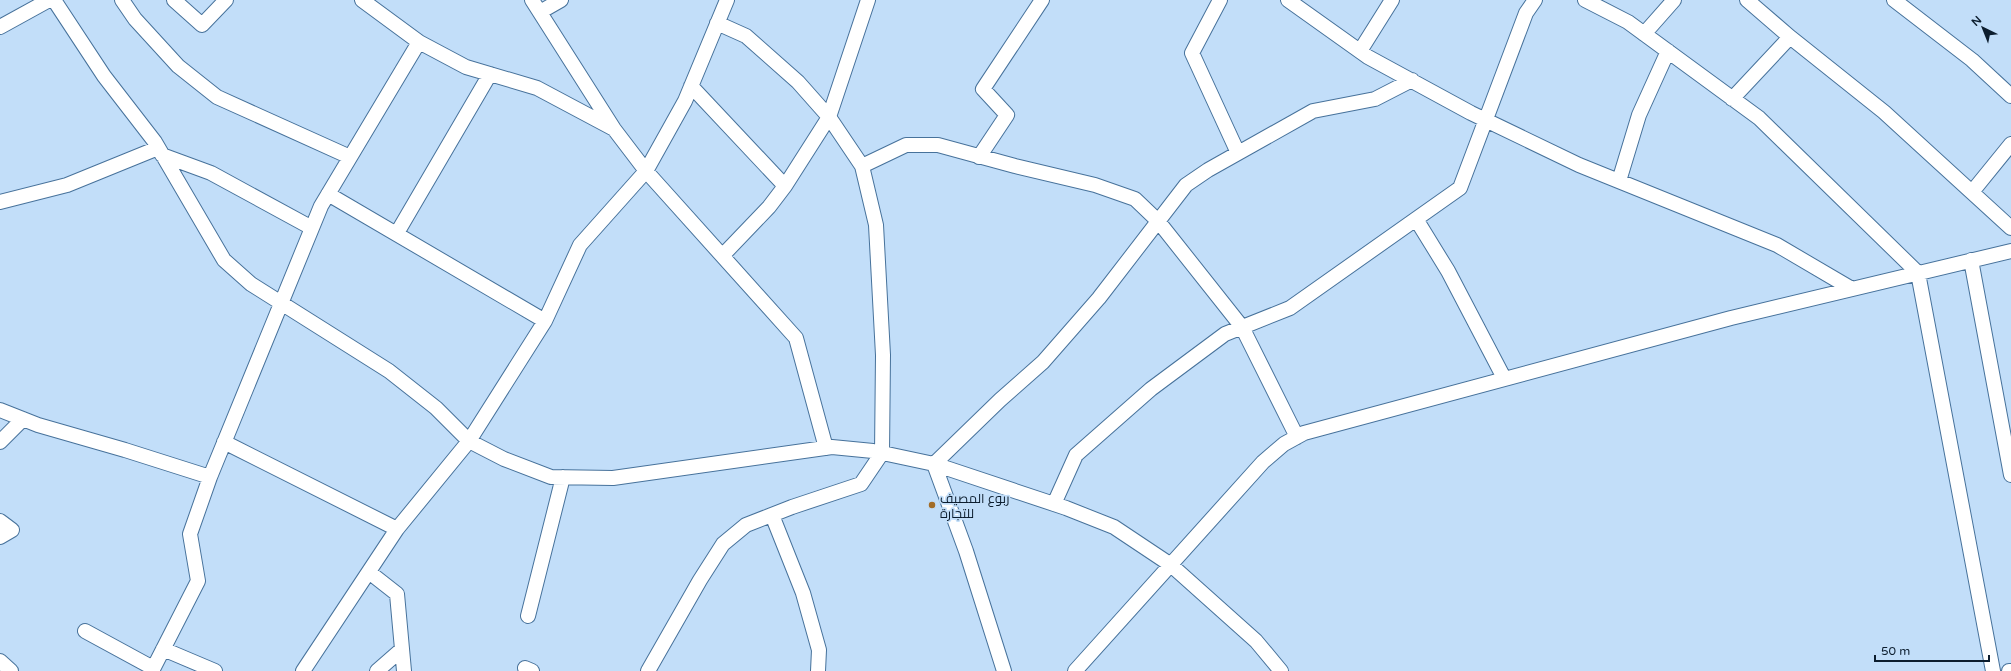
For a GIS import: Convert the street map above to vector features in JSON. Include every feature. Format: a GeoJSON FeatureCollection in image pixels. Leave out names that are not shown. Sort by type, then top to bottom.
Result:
{"type":"FeatureCollection","features":[{"type":"Feature","properties":{"kind":"street"},"geometry":{"type":"LineString","coordinates":[[0,28],[48,0]]}},
{"type":"Feature","properties":{"kind":"street"},"geometry":{"type":"LineString","coordinates":[[54,0],[104,76],[160,152],[224,260],[252,284],[389,371],[436,408],[469,441],[510,462],[551,477],[613,478],[832,446],[882,453],[934,464],[1054,504],[1114,527],[1171,564],[1256,641],[1281,671]]}},
{"type":"Feature","properties":{"kind":"street"},"geometry":{"type":"LineString","coordinates":[[122,0],[135,19],[178,66],[217,97],[350,157]]}},
{"type":"Feature","properties":{"kind":"street"},"geometry":{"type":"LineString","coordinates":[[174,0],[202,25],[226,0]]}},
{"type":"Feature","properties":{"kind":"street"},"geometry":{"type":"LineString","coordinates":[[362,0],[419,42],[466,67],[537,88],[614,129]]}},
{"type":"Feature","properties":{"kind":"street"},"geometry":{"type":"LineString","coordinates":[[532,0],[614,129],[646,171],[796,338],[826,448]]}},
{"type":"Feature","properties":{"kind":"street"},"geometry":{"type":"LineString","coordinates":[[540,12],[561,0]]}},
{"type":"Feature","properties":{"kind":"street"},"geometry":{"type":"LineString","coordinates":[[303,671],[397,529],[469,441],[545,321],[580,245],[646,171],[685,101],[727,0]]}},
{"type":"Feature","properties":{"kind":"street"},"geometry":{"type":"LineString","coordinates":[[723,255],[769,207],[786,186],[829,117],[868,0]]}},
{"type":"Feature","properties":{"kind":"street"},"geometry":{"type":"LineString","coordinates":[[980,157],[1007,115],[983,89],[1042,0]]}},
{"type":"Feature","properties":{"kind":"street"},"geometry":{"type":"LineString","coordinates":[[1220,0],[1192,53],[1238,153]]}},
{"type":"Feature","properties":{"kind":"street"},"geometry":{"type":"LineString","coordinates":[[1288,0],[1360,51],[1485,120],[1579,164],[1777,245],[1852,289]]}},
{"type":"Feature","properties":{"kind":"street"},"geometry":{"type":"LineString","coordinates":[[1360,51],[1392,0]]}},
{"type":"Feature","properties":{"kind":"street"},"geometry":{"type":"LineString","coordinates":[[1054,504],[1076,455],[1151,389],[1225,334],[1290,308],[1460,188],[1526,13],[1535,0]]}},
{"type":"Feature","properties":{"kind":"street"},"geometry":{"type":"LineString","coordinates":[[1585,0],[1604,4],[1759,118],[1918,273],[1993,671]]}},
{"type":"Feature","properties":{"kind":"street"},"geometry":{"type":"LineString","coordinates":[[1644,34],[1674,0]]}},
{"type":"Feature","properties":{"kind":"street"},"geometry":{"type":"LineString","coordinates":[[1747,0],[1790,37],[1884,112],[2011,228]]}},
{"type":"Feature","properties":{"kind":"street"},"geometry":{"type":"LineString","coordinates":[[1894,0],[1972,60],[2011,96]]}},
{"type":"Feature","properties":{"kind":"street"},"geometry":{"type":"LineString","coordinates":[[648,671],[700,580],[723,544],[746,525],[861,484],[882,453],[883,355],[876,225],[862,166],[829,117],[798,82],[746,36],[718,22]]}},
{"type":"Feature","properties":{"kind":"street"},"geometry":{"type":"LineString","coordinates":[[1732,98],[1790,37]]}},
{"type":"Feature","properties":{"kind":"street"},"geometry":{"type":"LineString","coordinates":[[85,631],[153,669],[198,581],[190,534],[210,477],[312,228],[328,194],[419,42]]}},
{"type":"Feature","properties":{"kind":"street"},"geometry":{"type":"LineString","coordinates":[[1619,180],[1639,115],[1668,51]]}},
{"type":"Feature","properties":{"kind":"street"},"geometry":{"type":"LineString","coordinates":[[397,233],[490,74]]}},
{"type":"Feature","properties":{"kind":"street"},"geometry":{"type":"LineString","coordinates":[[934,464],[1000,400],[1043,362],[1099,298],[1186,185],[1208,170],[1312,111],[1374,99],[1412,80]]}},
{"type":"Feature","properties":{"kind":"street"},"geometry":{"type":"LineString","coordinates":[[691,86],[786,186]]}},
{"type":"Feature","properties":{"kind":"street"},"geometry":{"type":"LineString","coordinates":[[1972,192],[2011,144]]}},
{"type":"Feature","properties":{"kind":"street"},"geometry":{"type":"LineString","coordinates":[[862,166],[906,145],[938,145],[980,157],[1095,185],[1135,199],[1158,222],[1242,327],[1297,437]]}},
{"type":"Feature","properties":{"kind":"street"},"geometry":{"type":"LineString","coordinates":[[0,202],[67,185],[160,152],[211,173],[312,228]]}},
{"type":"Feature","properties":{"kind":"street"},"geometry":{"type":"LineString","coordinates":[[328,194],[545,321]]}},
{"type":"Feature","properties":{"kind":"street"},"geometry":{"type":"LineString","coordinates":[[1416,219],[1448,271],[1504,378]]}},
{"type":"Feature","properties":{"kind":"street"},"geometry":{"type":"LineString","coordinates":[[1075,671],[1263,462],[1284,444],[1304,433],[1731,318],[2011,251]]}},
{"type":"Feature","properties":{"kind":"street"},"geometry":{"type":"LineString","coordinates":[[1971,260],[2011,476]]}},
{"type":"Feature","properties":{"kind":"street"},"geometry":{"type":"LineString","coordinates":[[0,410],[23,419],[210,477]]}},
{"type":"Feature","properties":{"kind":"street"},"geometry":{"type":"LineString","coordinates":[[0,442],[23,419]]}},
{"type":"Feature","properties":{"kind":"street"},"geometry":{"type":"LineString","coordinates":[[224,442],[397,529]]}},
{"type":"Feature","properties":{"kind":"street"},"geometry":{"type":"LineString","coordinates":[[934,464],[966,552],[1004,671]]}},
{"type":"Feature","properties":{"kind":"street"},"geometry":{"type":"LineString","coordinates":[[528,616],[563,477]]}},
{"type":"Feature","properties":{"kind":"street"},"geometry":{"type":"LineString","coordinates":[[772,515],[803,592],[820,650],[818,671]]}},
{"type":"Feature","properties":{"kind":"street"},"geometry":{"type":"LineString","coordinates":[[0,521],[12,530],[0,537]]}},
{"type":"Feature","properties":{"kind":"street"},"geometry":{"type":"LineString","coordinates":[[369,572],[397,594],[404,671]]}},
{"type":"Feature","properties":{"kind":"street"},"geometry":{"type":"LineString","coordinates":[[163,649],[215,671]]}},
{"type":"Feature","properties":{"kind":"street"},"geometry":{"type":"LineString","coordinates":[[377,671],[401,650]]}},
{"type":"Feature","properties":{"kind":"street"},"geometry":{"type":"LineString","coordinates":[[0,661],[11,671]]}},
{"type":"Feature","properties":{"kind":"place","name":"ربوع المصيف للتجارة"},"geometry":{"type":"Point","coordinates":[932,505]}}]}
